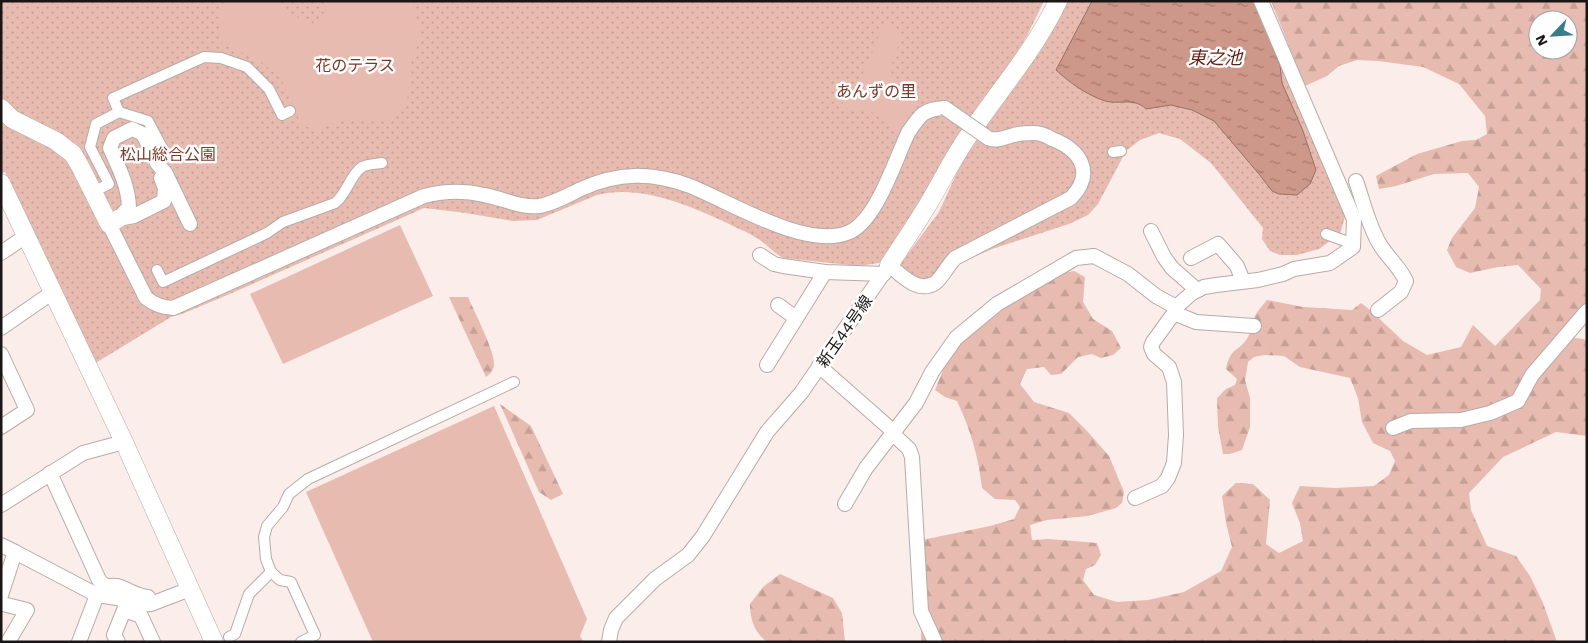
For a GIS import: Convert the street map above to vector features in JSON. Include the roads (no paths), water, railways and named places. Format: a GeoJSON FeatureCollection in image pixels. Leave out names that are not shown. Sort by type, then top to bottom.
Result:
{"type":"FeatureCollection","features":[{"type":"Feature","properties":{"kind":"street","name":"新玉44号線"},"geometry":{"type":"LineString","coordinates":[[609,642],[616,618],[654,579],[688,555],[703,536],[767,432],[801,393],[886,270],[968,135],[1011,78],[1050,17],[1058,1]]}},
{"type":"Feature","properties":{"kind":"street"},"geometry":{"type":"LineString","coordinates":[[1261,1],[1354,219],[1353,247]]}},
{"type":"Feature","properties":{"kind":"street"},"geometry":{"type":"LineString","coordinates":[[119,112],[113,98],[204,58],[221,58],[247,67],[269,89],[282,114],[290,111]]}},
{"type":"Feature","properties":{"kind":"street"},"geometry":{"type":"LineString","coordinates":[[1,108],[12,120],[56,141],[72,154],[113,222],[146,298],[160,306],[173,308],[424,196],[453,191],[484,195],[522,205],[539,206],[599,182],[620,177],[644,175],[672,180],[692,187],[782,227],[815,236],[834,236],[848,233],[867,218],[876,205],[902,145],[914,124],[930,108],[945,108],[992,140],[1016,134],[1036,133],[1058,141],[1079,156],[1083,166],[1084,180],[1072,198],[955,258],[947,265],[935,283],[927,286],[920,286],[886,270],[825,272],[774,264],[760,254]]}},
{"type":"Feature","properties":{"kind":"street"},"geometry":{"type":"LineString","coordinates":[[99,189],[109,184],[90,147],[96,124],[119,112],[148,121],[166,174],[187,225],[176,210],[164,201]]}},
{"type":"Feature","properties":{"kind":"street"},"geometry":{"type":"LineString","coordinates":[[113,222],[129,207],[124,179],[110,148],[114,138],[132,129],[143,134],[161,158],[160,176],[165,188],[164,201]]}},
{"type":"Feature","properties":{"kind":"street"},"geometry":{"type":"LineString","coordinates":[[157,270],[163,282],[267,233],[283,222],[335,203],[341,198],[362,167],[382,163]]}},
{"type":"Feature","properties":{"kind":"street"},"geometry":{"type":"LineString","coordinates":[[124,179],[142,204],[151,208]]}},
{"type":"Feature","properties":{"kind":"street"},"geometry":{"type":"LineString","coordinates":[[1356,181],[1379,242],[1400,269],[1406,281],[1401,292],[1378,310]]}},
{"type":"Feature","properties":{"kind":"street"},"geometry":{"type":"LineString","coordinates":[[1,183],[124,442],[190,589],[221,639],[235,634],[249,594],[271,572]]}},
{"type":"Feature","properties":{"kind":"street"},"geometry":{"type":"LineString","coordinates":[[113,222],[134,216],[164,201]]}},
{"type":"Feature","properties":{"kind":"street"},"geometry":{"type":"LineString","coordinates":[[1151,231],[1164,257],[1172,268],[1197,290]]}},
{"type":"Feature","properties":{"kind":"street"},"geometry":{"type":"LineString","coordinates":[[1326,234],[1348,242],[1353,247]]}},
{"type":"Feature","properties":{"kind":"street"},"geometry":{"type":"LineString","coordinates":[[1,253],[26,236]]}},
{"type":"Feature","properties":{"kind":"street"},"geometry":{"type":"LineString","coordinates":[[1191,258],[1218,244],[1237,266],[1243,281]]}},
{"type":"Feature","properties":{"kind":"street"},"geometry":{"type":"LineString","coordinates":[[1135,498],[1162,486],[1168,478],[1174,463],[1176,435],[1174,382],[1169,367],[1154,354],[1151,347],[1175,310],[1197,290],[1216,285],[1258,280],[1330,263],[1353,247]]}},
{"type":"Feature","properties":{"kind":"street"},"geometry":{"type":"LineString","coordinates":[[845,504],[866,468],[916,404],[932,372],[956,338],[997,304],[1076,258],[1094,256],[1110,263],[1128,274],[1175,310],[1196,322],[1254,326]]}},
{"type":"Feature","properties":{"kind":"street"},"geometry":{"type":"LineString","coordinates":[[767,365],[825,272]]}},
{"type":"Feature","properties":{"kind":"street"},"geometry":{"type":"LineString","coordinates":[[1,328],[53,292]]}},
{"type":"Feature","properties":{"kind":"street"},"geometry":{"type":"LineString","coordinates":[[778,305],[796,318]]}},
{"type":"Feature","properties":{"kind":"street"},"geometry":{"type":"LineString","coordinates":[[1393,428],[1411,421],[1461,420],[1490,412],[1518,401],[1532,375],[1587,311]]}},
{"type":"Feature","properties":{"kind":"street"},"geometry":{"type":"LineString","coordinates":[[1,354],[27,410],[1,427]]}},
{"type":"Feature","properties":{"kind":"street"},"geometry":{"type":"LineString","coordinates":[[819,366],[894,433],[909,449],[912,457],[921,611],[935,642]]}},
{"type":"Feature","properties":{"kind":"street"},"geometry":{"type":"LineString","coordinates":[[301,642],[315,635],[292,582],[280,580],[271,572],[266,559],[264,537],[267,526],[283,507],[289,494],[308,479],[514,382]]}},
{"type":"Feature","properties":{"kind":"street"},"geometry":{"type":"LineString","coordinates":[[1,505],[83,453],[124,442]]}},
{"type":"Feature","properties":{"kind":"street"},"geometry":{"type":"LineString","coordinates":[[50,473],[103,585],[109,587],[117,586],[139,596],[164,600]]}},
{"type":"Feature","properties":{"kind":"street"},"geometry":{"type":"LineString","coordinates":[[1,544],[97,595],[117,598],[137,605],[151,604],[190,589]]}},
{"type":"Feature","properties":{"kind":"street"},"geometry":{"type":"LineString","coordinates":[[1,595],[15,552]]}},
{"type":"Feature","properties":{"kind":"street"},"geometry":{"type":"LineString","coordinates":[[79,642],[97,595]]}},
{"type":"Feature","properties":{"kind":"street"},"geometry":{"type":"LineString","coordinates":[[1,602],[27,610],[8,642]]}},
{"type":"Feature","properties":{"kind":"street"},"geometry":{"type":"LineString","coordinates":[[114,639],[124,610],[141,616],[153,642]]}},
{"type":"Feature","properties":{"kind":"water","name":"東之池"},"geometry":{"type":"Polygon","coordinates":[[[1092,1],[1254,1],[1280,65],[1282,83],[1303,131],[1316,170],[1310,184],[1297,195],[1279,194],[1272,191],[1214,121],[1192,110],[1171,105],[1146,109],[1141,105],[1131,102],[1105,101],[1085,92],[1061,75],[1056,70],[1092,1]]]}},
{"type":"Feature","properties":{"kind":"park label","name":"花のテラス"},"geometry":{"type":"Point","coordinates":[355,65]}},
{"type":"Feature","properties":{"kind":"park label","name":"あんずの里"},"geometry":{"type":"Point","coordinates":[876,91]}},
{"type":"Feature","properties":{"kind":"park label","name":"松山総合公園"},"geometry":{"type":"Point","coordinates":[168,154]}}]}
